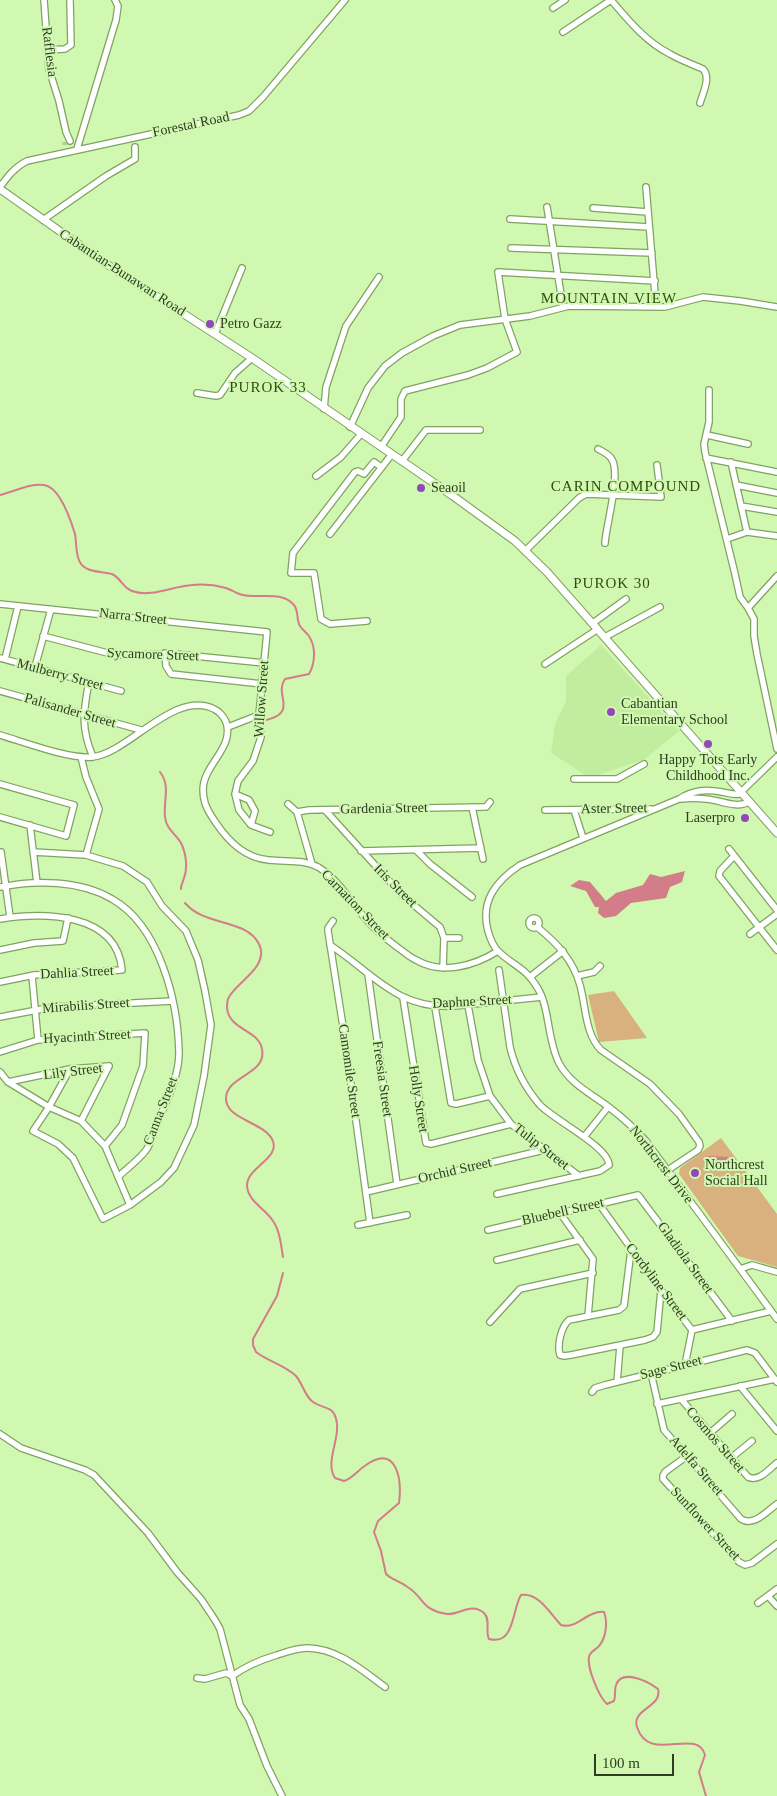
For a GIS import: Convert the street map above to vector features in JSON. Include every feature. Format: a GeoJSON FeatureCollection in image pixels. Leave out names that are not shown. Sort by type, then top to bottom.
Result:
{"type":"FeatureCollection","features":[{"type":"Feature","properties":{"kind":"main road","name":"Cabantian-Bunawan Road"},"geometry":{"type":"LineString","coordinates":[[0,188],[43,220],[252,358],[360,434],[392,454],[487,520],[526,550],[777,833]]}},
{"type":"Feature","properties":{"kind":"street","name":"Rafflesia"},"geometry":{"type":"LineString","coordinates":[[44,0],[49,69],[59,101],[69,146]]}},
{"type":"Feature","properties":{"kind":"street"},"geometry":{"type":"LineString","coordinates":[[47,50],[65,50],[71,45],[70,0]]}},
{"type":"Feature","properties":{"kind":"street"},"geometry":{"type":"LineString","coordinates":[[69,146],[116,20],[118,6],[116,0]]}},
{"type":"Feature","properties":{"kind":"street","name":"Forestal Road"},"geometry":{"type":"LineString","coordinates":[[0,188],[19,165],[69,146],[239,115],[249,111],[345,0]]}},
{"type":"Feature","properties":{"kind":"street"},"geometry":{"type":"LineString","coordinates":[[553,8],[565,0]]}},
{"type":"Feature","properties":{"kind":"street"},"geometry":{"type":"LineString","coordinates":[[564,32],[611,0],[633,25],[653,43],[669,54],[706,72],[707,77],[700,103]]}},
{"type":"Feature","properties":{"kind":"street"},"geometry":{"type":"LineString","coordinates":[[43,220],[106,176],[135,159],[135,146]]}},
{"type":"Feature","properties":{"kind":"street"},"geometry":{"type":"LineString","coordinates":[[646,187],[656,306]]}},
{"type":"Feature","properties":{"kind":"street"},"geometry":{"type":"LineString","coordinates":[[547,208],[563,307]]}},
{"type":"Feature","properties":{"kind":"street"},"geometry":{"type":"LineString","coordinates":[[593,208],[648,212]]}},
{"type":"Feature","properties":{"kind":"street"},"geometry":{"type":"LineString","coordinates":[[510,219],[649,227]]}},
{"type":"Feature","properties":{"kind":"street"},"geometry":{"type":"LineString","coordinates":[[511,248],[652,253]]}},
{"type":"Feature","properties":{"kind":"street"},"geometry":{"type":"LineString","coordinates":[[215,334],[242,268]]}},
{"type":"Feature","properties":{"kind":"street"},"geometry":{"type":"LineString","coordinates":[[381,447],[401,417],[401,399],[405,391],[468,375],[487,368],[518,352],[505,319],[498,272],[655,281]]}},
{"type":"Feature","properties":{"kind":"street"},"geometry":{"type":"LineString","coordinates":[[324,408],[326,387],[346,326],[379,277]]}},
{"type":"Feature","properties":{"kind":"street"},"geometry":{"type":"LineString","coordinates":[[350,427],[368,388],[385,366],[448,329],[475,322],[530,316],[576,305],[672,306],[703,297],[740,300],[777,307]]}},
{"type":"Feature","properties":{"kind":"street"},"geometry":{"type":"LineString","coordinates":[[197,393],[216,396],[220,394],[234,373],[252,358]]}},
{"type":"Feature","properties":{"kind":"street"},"geometry":{"type":"LineString","coordinates":[[709,390],[707,435],[704,449],[740,598],[754,619],[757,654],[777,749]]}},
{"type":"Feature","properties":{"kind":"street"},"geometry":{"type":"LineString","coordinates":[[402,461],[426,430],[480,430]]}},
{"type":"Feature","properties":{"kind":"street"},"geometry":{"type":"LineString","coordinates":[[316,476],[337,460],[360,434]]}},
{"type":"Feature","properties":{"kind":"street"},"geometry":{"type":"LineString","coordinates":[[707,435],[748,444]]}},
{"type":"Feature","properties":{"kind":"street"},"geometry":{"type":"LineString","coordinates":[[598,448],[610,457],[613,462],[614,495],[606,528],[605,543]]}},
{"type":"Feature","properties":{"kind":"street"},"geometry":{"type":"LineString","coordinates":[[330,534],[392,454]]}},
{"type":"Feature","properties":{"kind":"street"},"geometry":{"type":"LineString","coordinates":[[706,458],[777,472]]}},
{"type":"Feature","properties":{"kind":"street"},"geometry":{"type":"LineString","coordinates":[[367,621],[330,624],[321,619],[314,573],[291,573],[293,553],[355,472],[358,471],[364,474],[374,462],[381,467]]}},
{"type":"Feature","properties":{"kind":"street"},"geometry":{"type":"LineString","coordinates":[[731,462],[747,532]]}},
{"type":"Feature","properties":{"kind":"street"},"geometry":{"type":"LineString","coordinates":[[526,550],[579,498],[586,494],[661,497],[657,464]]}},
{"type":"Feature","properties":{"kind":"street"},"geometry":{"type":"LineString","coordinates":[[736,485],[777,493]]}},
{"type":"Feature","properties":{"kind":"street"},"geometry":{"type":"LineString","coordinates":[[741,506],[777,512]]}},
{"type":"Feature","properties":{"kind":"street"},"geometry":{"type":"LineString","coordinates":[[727,539],[747,532],[777,536]]}},
{"type":"Feature","properties":{"kind":"street"},"geometry":{"type":"LineString","coordinates":[[748,608],[777,576]]}},
{"type":"Feature","properties":{"kind":"street"},"geometry":{"type":"LineString","coordinates":[[545,664],[595,626],[626,599]]}},
{"type":"Feature","properties":{"kind":"street","name":"Narra Street"},"geometry":{"type":"LineString","coordinates":[[0,604],[266,632]]}},
{"type":"Feature","properties":{"kind":"street"},"geometry":{"type":"LineString","coordinates":[[2,659],[18,606]]}},
{"type":"Feature","properties":{"kind":"street"},"geometry":{"type":"LineString","coordinates":[[605,637],[660,607]]}},
{"type":"Feature","properties":{"kind":"street"},"geometry":{"type":"LineString","coordinates":[[34,668],[51,609]]}},
{"type":"Feature","properties":{"kind":"street","name":"Willow Street"},"geometry":{"type":"LineString","coordinates":[[234,794],[238,781],[253,761],[258,750],[261,732],[259,715],[266,632]]}},
{"type":"Feature","properties":{"kind":"street","name":"Sycamore Street"},"geometry":{"type":"LineString","coordinates":[[43,636],[115,655],[165,653],[264,663]]}},
{"type":"Feature","properties":{"kind":"street"},"geometry":{"type":"LineString","coordinates":[[165,653],[166,666],[171,674],[262,684]]}},
{"type":"Feature","properties":{"kind":"street","name":"Mulberry Street"},"geometry":{"type":"LineString","coordinates":[[2,659],[120,691]]}},
{"type":"Feature","properties":{"kind":"street"},"geometry":{"type":"LineString","coordinates":[[89,682],[83,714],[85,734],[93,757]]}},
{"type":"Feature","properties":{"kind":"street","name":"Palisander Street"},"geometry":{"type":"LineString","coordinates":[[0,691],[141,730]]}},
{"type":"Feature","properties":{"kind":"street"},"geometry":{"type":"LineString","coordinates":[[0,735],[81,757],[93,757],[114,749],[141,730],[174,711],[185,707],[209,706],[217,710],[224,718],[228,727],[259,715]]}},
{"type":"Feature","properties":{"kind":"street","name":"Carnation Street"},"geometry":{"type":"LineString","coordinates":[[228,727],[226,741],[208,772],[204,783],[205,804],[228,838],[244,852],[262,859],[312,864],[339,884],[365,918],[387,939],[414,960],[423,964],[443,968],[461,966],[479,961],[498,951]]}},
{"type":"Feature","properties":{"kind":"street"},"geometry":{"type":"LineString","coordinates":[[81,757],[86,777],[99,809],[86,855]]}},
{"type":"Feature","properties":{"kind":"street"},"geometry":{"type":"LineString","coordinates":[[498,951],[490,937],[486,917],[488,902],[496,886],[506,874],[520,865],[679,799],[695,790],[735,794],[742,792],[777,757]]}},
{"type":"Feature","properties":{"kind":"street"},"geometry":{"type":"LineString","coordinates":[[574,779],[617,779],[644,764]]}},
{"type":"Feature","properties":{"kind":"street"},"geometry":{"type":"LineString","coordinates":[[0,784],[74,805],[66,836],[0,817]]}},
{"type":"Feature","properties":{"kind":"street"},"geometry":{"type":"LineString","coordinates":[[718,801],[721,792]]}},
{"type":"Feature","properties":{"kind":"street"},"geometry":{"type":"LineString","coordinates":[[234,794],[239,810],[251,824],[270,832]]}},
{"type":"Feature","properties":{"kind":"street"},"geometry":{"type":"LineString","coordinates":[[234,794],[249,800],[254,810],[251,824]]}},
{"type":"Feature","properties":{"kind":"street"},"geometry":{"type":"LineString","coordinates":[[679,799],[706,799],[739,804],[749,802]]}},
{"type":"Feature","properties":{"kind":"street","name":"Gardenia Street"},"geometry":{"type":"LineString","coordinates":[[297,812],[472,808],[486,807],[490,802]]}},
{"type":"Feature","properties":{"kind":"street"},"geometry":{"type":"LineString","coordinates":[[288,804],[297,812],[312,864]]}},
{"type":"Feature","properties":{"kind":"street"},"geometry":{"type":"LineString","coordinates":[[472,808],[483,859]]}},
{"type":"Feature","properties":{"kind":"street","name":"Aster Street"},"geometry":{"type":"LineString","coordinates":[[545,810],[654,809]]}},
{"type":"Feature","properties":{"kind":"street","name":"Iris Street"},"geometry":{"type":"LineString","coordinates":[[325,810],[403,896],[440,927],[444,938]]}},
{"type":"Feature","properties":{"kind":"street","name":"Aster Street"},"geometry":{"type":"LineString","coordinates":[[574,810],[584,838]]}},
{"type":"Feature","properties":{"kind":"street"},"geometry":{"type":"LineString","coordinates":[[30,825],[37,883]]}},
{"type":"Feature","properties":{"kind":"street"},"geometry":{"type":"LineString","coordinates":[[361,851],[481,848]]}},
{"type":"Feature","properties":{"kind":"street"},"geometry":{"type":"LineString","coordinates":[[728,849],[777,912],[750,934]]}},
{"type":"Feature","properties":{"kind":"street"},"geometry":{"type":"LineString","coordinates":[[416,850],[430,864],[472,897]]}},
{"type":"Feature","properties":{"kind":"street"},"geometry":{"type":"LineString","coordinates":[[0,852],[3,886],[10,917]]}},
{"type":"Feature","properties":{"kind":"street"},"geometry":{"type":"LineString","coordinates":[[33,852],[86,855],[124,866],[147,882],[162,906],[186,931],[198,960],[211,1025],[204,1076],[194,1125],[174,1168],[161,1182],[130,1205],[103,1219],[73,1158],[58,1144],[33,1131],[49,1108],[70,1070]]}},
{"type":"Feature","properties":{"kind":"street"},"geometry":{"type":"LineString","coordinates":[[734,856],[719,874],[777,950]]}},
{"type":"Feature","properties":{"kind":"street","name":"Canna Street"},"geometry":{"type":"LineString","coordinates":[[3,886],[37,883],[83,888],[111,898],[134,916],[151,940],[165,972],[173,1001],[179,1055],[174,1082],[148,1148],[118,1176]]}},
{"type":"Feature","properties":{"kind":"street","name":"Dahlia Street"},"geometry":{"type":"LineString","coordinates":[[0,919],[33,916],[68,918],[91,926],[103,932],[111,940],[120,954],[122,970],[32,976],[0,982]]}},
{"type":"Feature","properties":{"kind":"street"},"geometry":{"type":"LineString","coordinates":[[0,950],[63,941],[68,918]]}},
{"type":"Feature","properties":{"kind":"street","name":"Camomile Street"},"geometry":{"type":"LineString","coordinates":[[333,921],[328,928],[330,945],[370,1223]]}},
{"type":"Feature","properties":{"kind":"street"},"geometry":{"type":"LineString","coordinates":[[537,927],[563,951],[577,976],[590,1031],[595,1044],[650,1084],[679,1114],[699,1142],[698,1150],[668,1170]]}},
{"type":"Feature","properties":{"kind":"street"},"geometry":{"type":"LineString","coordinates":[[443,968],[444,938],[459,938]]}},
{"type":"Feature","properties":{"kind":"street","name":"Daphne Street"},"geometry":{"type":"LineString","coordinates":[[330,945],[352,959],[368,974],[403,998],[435,1007],[542,997]]}},
{"type":"Feature","properties":{"kind":"street","name":"Northcrest Drive"},"geometry":{"type":"LineString","coordinates":[[498,951],[530,977],[542,997],[550,1037],[560,1064],[569,1077],[636,1130],[668,1170],[777,1319]]}},
{"type":"Feature","properties":{"kind":"street"},"geometry":{"type":"LineString","coordinates":[[530,977],[563,951]]}},
{"type":"Feature","properties":{"kind":"street"},"geometry":{"type":"LineString","coordinates":[[577,976],[594,972],[600,966]]}},
{"type":"Feature","properties":{"kind":"street"},"geometry":{"type":"LineString","coordinates":[[497,1194],[579,1176],[612,1166],[607,1156],[584,1137],[555,1118],[541,1105],[521,1077],[511,1052],[502,1001],[499,970]]}},
{"type":"Feature","properties":{"kind":"street","name":"Freesia Street"},"geometry":{"type":"LineString","coordinates":[[368,974],[397,1184]]}},
{"type":"Feature","properties":{"kind":"street","name":"Dahlia Street"},"geometry":{"type":"LineString","coordinates":[[32,976],[38,1040]]}},
{"type":"Feature","properties":{"kind":"street","name":"Holly Street"},"geometry":{"type":"LineString","coordinates":[[403,998],[426,1143],[431,1144],[511,1124]]}},
{"type":"Feature","properties":{"kind":"street","name":"Mirabilis Street"},"geometry":{"type":"LineString","coordinates":[[0,1017],[36,1009],[65,1006],[173,1001]]}},
{"type":"Feature","properties":{"kind":"street","name":"Tulip Street"},"geometry":{"type":"LineString","coordinates":[[468,1005],[478,1060],[490,1096],[511,1124],[579,1176]]}},
{"type":"Feature","properties":{"kind":"street"},"geometry":{"type":"LineString","coordinates":[[435,1007],[451,1103],[447,1109]]}},
{"type":"Feature","properties":{"kind":"street","name":"Hyacinth Street"},"geometry":{"type":"LineString","coordinates":[[0,1052],[38,1040],[144,1033],[143,1066],[122,1125],[105,1146]]}},
{"type":"Feature","properties":{"kind":"street","name":"Lily Street"},"geometry":{"type":"LineString","coordinates":[[8,1082],[70,1070],[109,1066],[81,1121]]}},
{"type":"Feature","properties":{"kind":"street"},"geometry":{"type":"LineString","coordinates":[[0,1072],[8,1082],[49,1108],[81,1121],[105,1146],[130,1205]]}},
{"type":"Feature","properties":{"kind":"street"},"geometry":{"type":"LineString","coordinates":[[451,1103],[456,1104],[490,1096]]}},
{"type":"Feature","properties":{"kind":"street"},"geometry":{"type":"LineString","coordinates":[[584,1137],[608,1107]]}},
{"type":"Feature","properties":{"kind":"street"},"geometry":{"type":"LineString","coordinates":[[421,1149],[426,1143]]}},
{"type":"Feature","properties":{"kind":"street","name":"Orchid Street"},"geometry":{"type":"LineString","coordinates":[[366,1192],[544,1150]]}},
{"type":"Feature","properties":{"kind":"street","name":"Bluebell Street"},"geometry":{"type":"LineString","coordinates":[[488,1230],[638,1195]]}},
{"type":"Feature","properties":{"kind":"street","name":"Gladiola Street"},"geometry":{"type":"LineString","coordinates":[[638,1195],[732,1321]]}},
{"type":"Feature","properties":{"kind":"street","name":"Cordyline Street"},"geometry":{"type":"LineString","coordinates":[[599,1204],[631,1250],[692,1330],[685,1364]]}},
{"type":"Feature","properties":{"kind":"street"},"geometry":{"type":"LineString","coordinates":[[560,1213],[593,1260],[588,1316]]}},
{"type":"Feature","properties":{"kind":"street"},"geometry":{"type":"LineString","coordinates":[[358,1225],[407,1214]]}},
{"type":"Feature","properties":{"kind":"street"},"geometry":{"type":"LineString","coordinates":[[498,1260],[580,1240]]}},
{"type":"Feature","properties":{"kind":"street"},"geometry":{"type":"LineString","coordinates":[[631,1250],[624,1306],[619,1310],[568,1320],[563,1327],[560,1355],[571,1355],[620,1346],[646,1340],[656,1335],[661,1290]]}},
{"type":"Feature","properties":{"kind":"street"},"geometry":{"type":"LineString","coordinates":[[740,1269],[752,1265],[777,1272]]}},
{"type":"Feature","properties":{"kind":"street"},"geometry":{"type":"LineString","coordinates":[[490,1322],[520,1289],[593,1273]]}},
{"type":"Feature","properties":{"kind":"street"},"geometry":{"type":"LineString","coordinates":[[692,1330],[771,1311]]}},
{"type":"Feature","properties":{"kind":"street"},"geometry":{"type":"LineString","coordinates":[[616,1382],[620,1346]]}},
{"type":"Feature","properties":{"kind":"street","name":"Sage Street"},"geometry":{"type":"LineString","coordinates":[[592,1392],[595,1388],[616,1382],[747,1350],[752,1351],[776,1380]]}},
{"type":"Feature","properties":{"kind":"street","name":"Adelfa Street"},"geometry":{"type":"LineString","coordinates":[[651,1373],[664,1430],[741,1519],[748,1522],[759,1518],[777,1504]]}},
{"type":"Feature","properties":{"kind":"street"},"geometry":{"type":"LineString","coordinates":[[657,1404],[776,1380]]}},
{"type":"Feature","properties":{"kind":"street"},"geometry":{"type":"LineString","coordinates":[[740,1386],[777,1430]]}},
{"type":"Feature","properties":{"kind":"street","name":"Cosmos Street"},"geometry":{"type":"LineString","coordinates":[[681,1399],[748,1477],[753,1479],[759,1477],[777,1463]]}},
{"type":"Feature","properties":{"kind":"street"},"geometry":{"type":"LineString","coordinates":[[710,1434],[732,1414]]}},
{"type":"Feature","properties":{"kind":"street"},"geometry":{"type":"LineString","coordinates":[[0,1434],[21,1448],[89,1472],[102,1483],[148,1533],[208,1609],[220,1629],[240,1705],[249,1720],[267,1766],[282,1796]]}},
{"type":"Feature","properties":{"kind":"street"},"geometry":{"type":"LineString","coordinates":[[731,1458],[752,1441]]}},
{"type":"Feature","properties":{"kind":"street","name":"Sunflower Street"},"geometry":{"type":"LineString","coordinates":[[687,1456],[666,1472],[662,1476],[663,1479],[739,1562],[745,1565],[752,1563],[777,1544]]}},
{"type":"Feature","properties":{"kind":"street"},"geometry":{"type":"LineString","coordinates":[[758,1603],[777,1589]]}},
{"type":"Feature","properties":{"kind":"street"},"geometry":{"type":"LineString","coordinates":[[768,1596],[777,1606]]}},
{"type":"Feature","properties":{"kind":"street"},"geometry":{"type":"LineString","coordinates":[[232,1676],[253,1663],[289,1651],[306,1648],[331,1652],[354,1665],[385,1687]]}},
{"type":"Feature","properties":{"kind":"street"},"geometry":{"type":"LineString","coordinates":[[197,1678],[205,1679],[226,1673],[232,1676]]}},
{"type":"Feature","properties":{"kind":"shaded area","name":"Cabantian Elementary School"},"geometry":{"type":"Polygon","coordinates":[[[601,645],[679,731],[645,759],[590,778],[551,753],[555,724],[566,701],[566,676],[601,645]]]}},
{"type":"Feature","properties":{"kind":"shaded area"},"geometry":{"type":"Polygon","coordinates":[[[685,871],[682,882],[670,887],[666,898],[631,903],[616,916],[604,918],[598,913],[599,907],[595,907],[586,891],[570,886],[579,880],[590,882],[606,901],[616,893],[643,885],[650,874],[661,877],[685,871]]]}},
{"type":"Feature","properties":{"kind":"shaded area"},"geometry":{"type":"Polygon","coordinates":[[[614,991],[647,1038],[599,1042],[588,995],[614,991]]]}},
{"type":"Feature","properties":{"kind":"shaded area"},"geometry":{"type":"Polygon","coordinates":[[[721,1138],[777,1214],[777,1267],[738,1256],[679,1174],[680,1168],[721,1138]]]}},
{"type":"Feature","properties":{"kind":"shaded area"},"geometry":{"type":"Polygon","coordinates":[[[708,1156],[728,1157],[728,1161],[724,1161],[724,1164],[708,1161],[708,1156]]]}},
{"type":"Feature","properties":{"kind":"waterway"},"geometry":{"type":"LineString","coordinates":[[0,495],[33,485],[50,487],[60,498],[68,513],[75,534],[77,554],[81,564],[87,569],[112,574],[126,588],[132,591],[147,593],[185,586],[205,585],[226,588],[243,595],[276,596],[289,600],[296,607],[300,626],[312,642],[314,651],[313,666],[309,674],[285,679],[282,685],[283,709],[274,718],[262,721]]}},
{"type":"Feature","properties":{"kind":"waterway"},"geometry":{"type":"LineString","coordinates":[[160,772],[166,788],[166,821],[181,843],[185,856],[186,870],[181,889]]}},
{"type":"Feature","properties":{"kind":"waterway"},"geometry":{"type":"LineString","coordinates":[[185,903],[193,911],[203,916],[245,930],[259,944],[261,952],[257,966],[233,991],[227,1001],[227,1008],[233,1021],[260,1043],[262,1058],[253,1070],[233,1084],[228,1090],[226,1098],[227,1105],[232,1111],[261,1128],[272,1139],[274,1146],[272,1152],[253,1172],[247,1185],[250,1196],[275,1225],[280,1238],[283,1257]]}},
{"type":"Feature","properties":{"kind":"waterway"},"geometry":{"type":"LineString","coordinates":[[283,1273],[277,1296],[253,1339],[253,1345],[256,1352],[296,1376],[310,1400],[329,1409],[334,1414],[337,1431],[331,1466],[335,1478],[347,1480],[376,1459],[385,1458],[391,1461],[395,1467],[398,1475],[399,1503],[378,1521],[374,1532],[381,1551],[386,1574],[404,1584],[417,1594],[427,1606],[438,1612],[452,1614],[475,1609],[484,1613],[487,1619],[489,1639],[497,1640],[504,1637],[508,1632],[521,1595],[527,1595],[539,1601],[561,1625],[572,1625],[592,1614],[604,1612],[605,1634],[599,1646],[589,1657],[594,1682],[601,1695],[607,1704],[614,1701],[616,1685],[624,1677],[642,1680],[658,1689],[656,1700],[638,1716],[636,1721],[637,1727],[643,1738],[652,1743],[662,1745],[683,1743],[700,1747],[705,1755],[699,1772],[706,1796]]}},
{"type":"Feature","properties":{"kind":"place","name":"Petro Gazz"},"geometry":{"type":"Point","coordinates":[210,324]}},
{"type":"Feature","properties":{"kind":"place","name":"Seaoil"},"geometry":{"type":"Point","coordinates":[421,488]}},
{"type":"Feature","properties":{"kind":"place","name":"Cabantian Elementary School"},"geometry":{"type":"Point","coordinates":[611,712]}},
{"type":"Feature","properties":{"kind":"place","name":"Happy Tots Early Childhood Inc."},"geometry":{"type":"Point","coordinates":[708,744]}},
{"type":"Feature","properties":{"kind":"place","name":"Laserpro"},"geometry":{"type":"Point","coordinates":[745,818]}},
{"type":"Feature","properties":{"kind":"place","name":"Northcrest Social Hall"},"geometry":{"type":"Point","coordinates":[695,1173]}},
{"type":"Feature","properties":{"kind":"district","name":"MOUNTAIN VIEW"},"geometry":{"type":"Point","coordinates":[609,299]}},
{"type":"Feature","properties":{"kind":"district","name":"PUROK 33"},"geometry":{"type":"Point","coordinates":[268,388]}},
{"type":"Feature","properties":{"kind":"district","name":"CARIN COMPOUND"},"geometry":{"type":"Point","coordinates":[626,487]}},
{"type":"Feature","properties":{"kind":"district","name":"PUROK 30"},"geometry":{"type":"Point","coordinates":[612,584]}}]}
